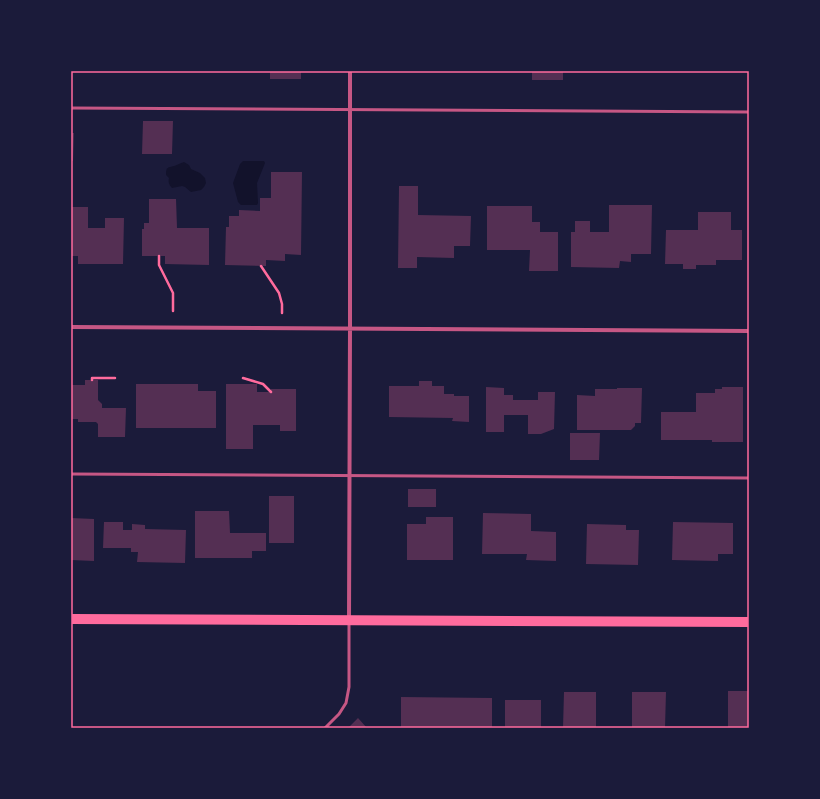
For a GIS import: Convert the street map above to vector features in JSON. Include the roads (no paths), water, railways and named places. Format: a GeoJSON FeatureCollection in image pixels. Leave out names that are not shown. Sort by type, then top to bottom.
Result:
{"type":"FeatureCollection","features":[{"type":"Feature","properties":{"kind":"main road"},"geometry":{"type":"LineString","coordinates":[[71,619],[749,622]]}},
{"type":"Feature","properties":{"kind":"street"},"geometry":{"type":"LineString","coordinates":[[349,620],[350,71]]}},
{"type":"Feature","properties":{"kind":"street"},"geometry":{"type":"LineString","coordinates":[[71,327],[749,331]]}},
{"type":"Feature","properties":{"kind":"lane"},"geometry":{"type":"LineString","coordinates":[[71,108],[749,112]]}},
{"type":"Feature","properties":{"kind":"lane"},"geometry":{"type":"LineString","coordinates":[[71,474],[749,478]]}},
{"type":"Feature","properties":{"kind":"lane"},"geometry":{"type":"LineString","coordinates":[[325,728],[339,714],[346,704],[349,687],[349,620]]}}]}
